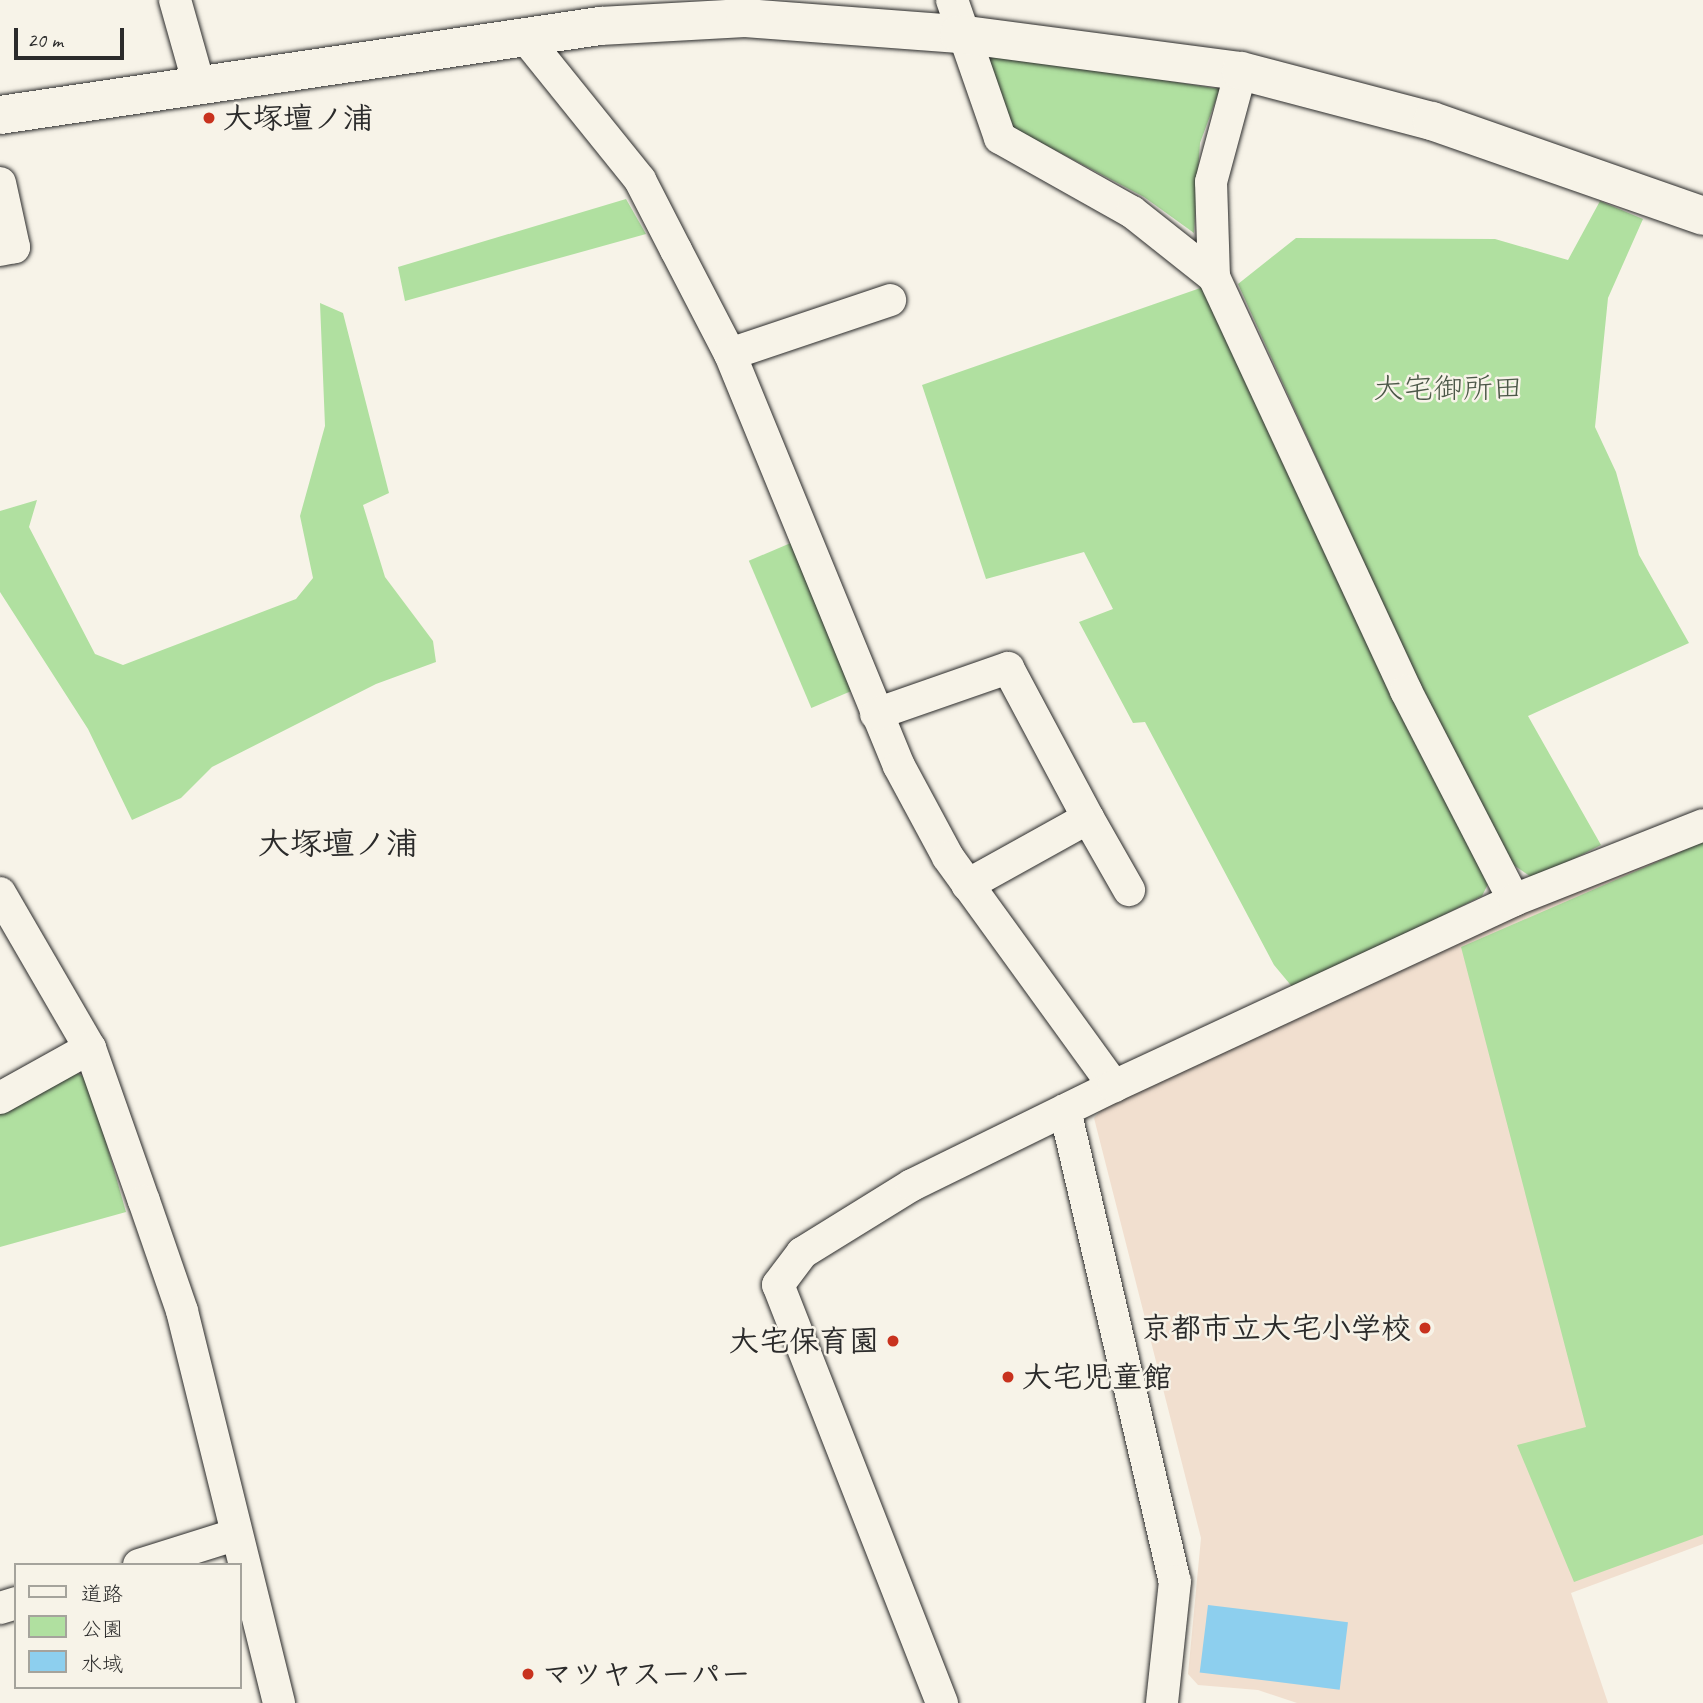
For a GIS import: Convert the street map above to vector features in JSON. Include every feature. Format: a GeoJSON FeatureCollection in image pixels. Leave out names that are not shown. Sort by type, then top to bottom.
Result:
{"type":"FeatureCollection","features":[{"type":"Feature","properties":{"kind":"street"},"geometry":{"type":"LineString","coordinates":[[176,0],[199,85]]}},
{"type":"Feature","properties":{"kind":"street"},"geometry":{"type":"LineString","coordinates":[[0,115],[524,36],[745,18],[956,17],[1241,71],[1433,121],[1703,216]]}},
{"type":"Feature","properties":{"kind":"street"},"geometry":{"type":"LineString","coordinates":[[956,17],[1000,138],[1132,212],[1214,276]]}},
{"type":"Feature","properties":{"kind":"street"},"geometry":{"type":"LineString","coordinates":[[524,36],[640,180],[730,354],[876,714],[967,885],[1114,1086]]}},
{"type":"Feature","properties":{"kind":"street"},"geometry":{"type":"LineString","coordinates":[[1241,71],[1211,182],[1214,276],[1406,691],[1514,900]]}},
{"type":"Feature","properties":{"kind":"street"},"geometry":{"type":"LineString","coordinates":[[0,183],[14,247],[0,250]]}},
{"type":"Feature","properties":{"kind":"street"},"geometry":{"type":"LineString","coordinates":[[730,354],[890,300]]}},
{"type":"Feature","properties":{"kind":"street"},"geometry":{"type":"LineString","coordinates":[[876,714],[1008,668],[1129,890]]}},
{"type":"Feature","properties":{"kind":"street"},"geometry":{"type":"LineString","coordinates":[[967,885],[1088,818]]}},
{"type":"Feature","properties":{"kind":"street"},"geometry":{"type":"LineString","coordinates":[[942,1703],[778,1285],[802,1253],[901,1192],[1114,1086],[1514,900],[1703,825]]}},
{"type":"Feature","properties":{"kind":"street"},"geometry":{"type":"LineString","coordinates":[[0,893],[90,1048],[181,1311],[240,1563]]}},
{"type":"Feature","properties":{"kind":"street"},"geometry":{"type":"LineString","coordinates":[[0,1098],[90,1048]]}},
{"type":"Feature","properties":{"kind":"street"},"geometry":{"type":"LineString","coordinates":[[1065,1110],[1175,1581],[1162,1703]]}},
{"type":"Feature","properties":{"kind":"street"},"geometry":{"type":"LineString","coordinates":[[145,1563],[234,1535]]}},
{"type":"Feature","properties":{"kind":"street"},"geometry":{"type":"LineString","coordinates":[[242,1572],[270,1700]]}},
{"type":"Feature","properties":{"kind":"shaded area","name":"京都市立大宅小学校"},"geometry":{"type":"Polygon","coordinates":[[[1703,833],[1703,1544],[1571,1593],[1608,1703],[1297,1703],[1258,1690],[1198,1685],[1188,1674],[1201,1538],[1094,1118],[1111,1100],[1186,1061],[1703,833]]]}},
{"type":"Feature","properties":{"kind":"green space"},"geometry":{"type":"Polygon","coordinates":[[[977,51],[1220,89],[1200,143],[1194,233],[1144,197],[1002,122],[977,51]]]}},
{"type":"Feature","properties":{"kind":"green space"},"geometry":{"type":"Polygon","coordinates":[[[626,199],[646,234],[405,301],[398,267],[626,199]]]}},
{"type":"Feature","properties":{"kind":"green space","name":"大宅御所田"},"geometry":{"type":"Polygon","coordinates":[[[1600,201],[1643,219],[1608,298],[1595,427],[1616,472],[1639,555],[1689,643],[1528,716],[1601,845],[1534,879],[1508,861],[1444,740],[1238,284],[1296,238],[1495,239],[1568,260],[1600,201]]]}},
{"type":"Feature","properties":{"kind":"green space"},"geometry":{"type":"Polygon","coordinates":[[[1209,285],[1489,882],[1482,896],[1294,989],[1274,965],[1145,722],[1133,723],[1079,622],[1113,609],[1084,552],[986,579],[922,385],[1209,285]]]}},
{"type":"Feature","properties":{"kind":"green space"},"geometry":{"type":"Polygon","coordinates":[[[320,303],[343,313],[389,493],[363,505],[385,577],[433,641],[436,662],[376,684],[212,767],[181,798],[132,820],[88,729],[0,592],[0,511],[37,500],[29,527],[95,654],[123,665],[296,599],[313,578],[300,516],[325,426],[320,303]]]}},
{"type":"Feature","properties":{"kind":"green space"},"geometry":{"type":"Polygon","coordinates":[[[793,542],[856,689],[811,708],[749,561],[793,542]]]}},
{"type":"Feature","properties":{"kind":"green space"},"geometry":{"type":"Polygon","coordinates":[[[1703,842],[1703,1535],[1574,1582],[1517,1445],[1586,1427],[1461,947],[1703,842]]]}},
{"type":"Feature","properties":{"kind":"green space"},"geometry":{"type":"Polygon","coordinates":[[[73,1071],[88,1079],[126,1212],[0,1247],[0,1109],[73,1071]]]}},
{"type":"Feature","properties":{"kind":"water"},"geometry":{"type":"Polygon","coordinates":[[[1208,1605],[1348,1622],[1340,1690],[1200,1672],[1208,1605]]]}},
{"type":"Feature","properties":{"kind":"place","name":"大塚壇ノ浦"},"geometry":{"type":"Point","coordinates":[209,118]}},
{"type":"Feature","properties":{"kind":"place","name":"京都市立大宅小学校"},"geometry":{"type":"Point","coordinates":[1425,1328]}},
{"type":"Feature","properties":{"kind":"place","name":"大宅保育園"},"geometry":{"type":"Point","coordinates":[893,1341]}},
{"type":"Feature","properties":{"kind":"place","name":"大宅児童館"},"geometry":{"type":"Point","coordinates":[1008,1377]}},
{"type":"Feature","properties":{"kind":"place","name":"マツヤスーパー"},"geometry":{"type":"Point","coordinates":[528,1674]}},
{"type":"Feature","properties":{"kind":"district","name":"大塚壇ノ浦"},"geometry":{"type":"Point","coordinates":[338,844]}}]}
